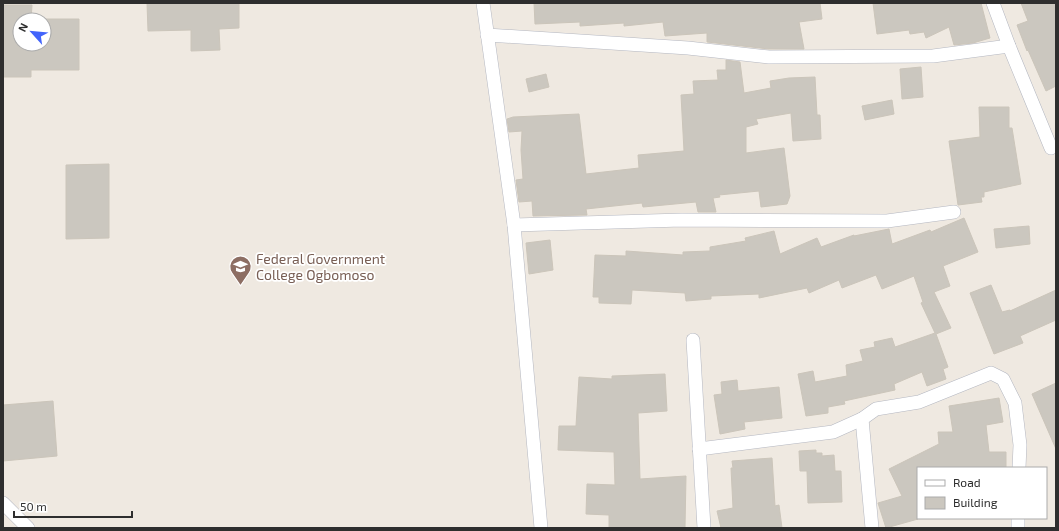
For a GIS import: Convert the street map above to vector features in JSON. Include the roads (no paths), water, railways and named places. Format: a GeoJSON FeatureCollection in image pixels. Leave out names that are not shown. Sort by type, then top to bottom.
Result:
{"type":"FeatureCollection","features":[{"type":"Feature","properties":{"kind":"street"},"geometry":{"type":"LineString","coordinates":[[483,3],[514,224],[541,528]]}},
{"type":"Feature","properties":{"kind":"street"},"geometry":{"type":"LineString","coordinates":[[993,3],[1051,148]]}},
{"type":"Feature","properties":{"kind":"street"},"geometry":{"type":"LineString","coordinates":[[487,35],[688,48],[769,57],[933,56],[1009,46]]}},
{"type":"Feature","properties":{"kind":"street"},"geometry":{"type":"LineString","coordinates":[[514,224],[682,220],[887,221],[954,212]]}},
{"type":"Feature","properties":{"kind":"street"},"geometry":{"type":"LineString","coordinates":[[693,340],[704,528]]}},
{"type":"Feature","properties":{"kind":"street"},"geometry":{"type":"LineString","coordinates":[[699,449],[833,432],[862,419],[876,409],[919,402],[991,374],[1003,379],[1015,403],[1020,445],[1019,467]]}},
{"type":"Feature","properties":{"kind":"street"},"geometry":{"type":"LineString","coordinates":[[862,419],[872,528]]}},
{"type":"Feature","properties":{"kind":"street"},"geometry":{"type":"LineString","coordinates":[[3,503],[28,528]]}},
{"type":"Feature","properties":{"kind":"place","name":"Federal Government College Ogbomoso"},"geometry":{"type":"Point","coordinates":[240,286]}}]}
